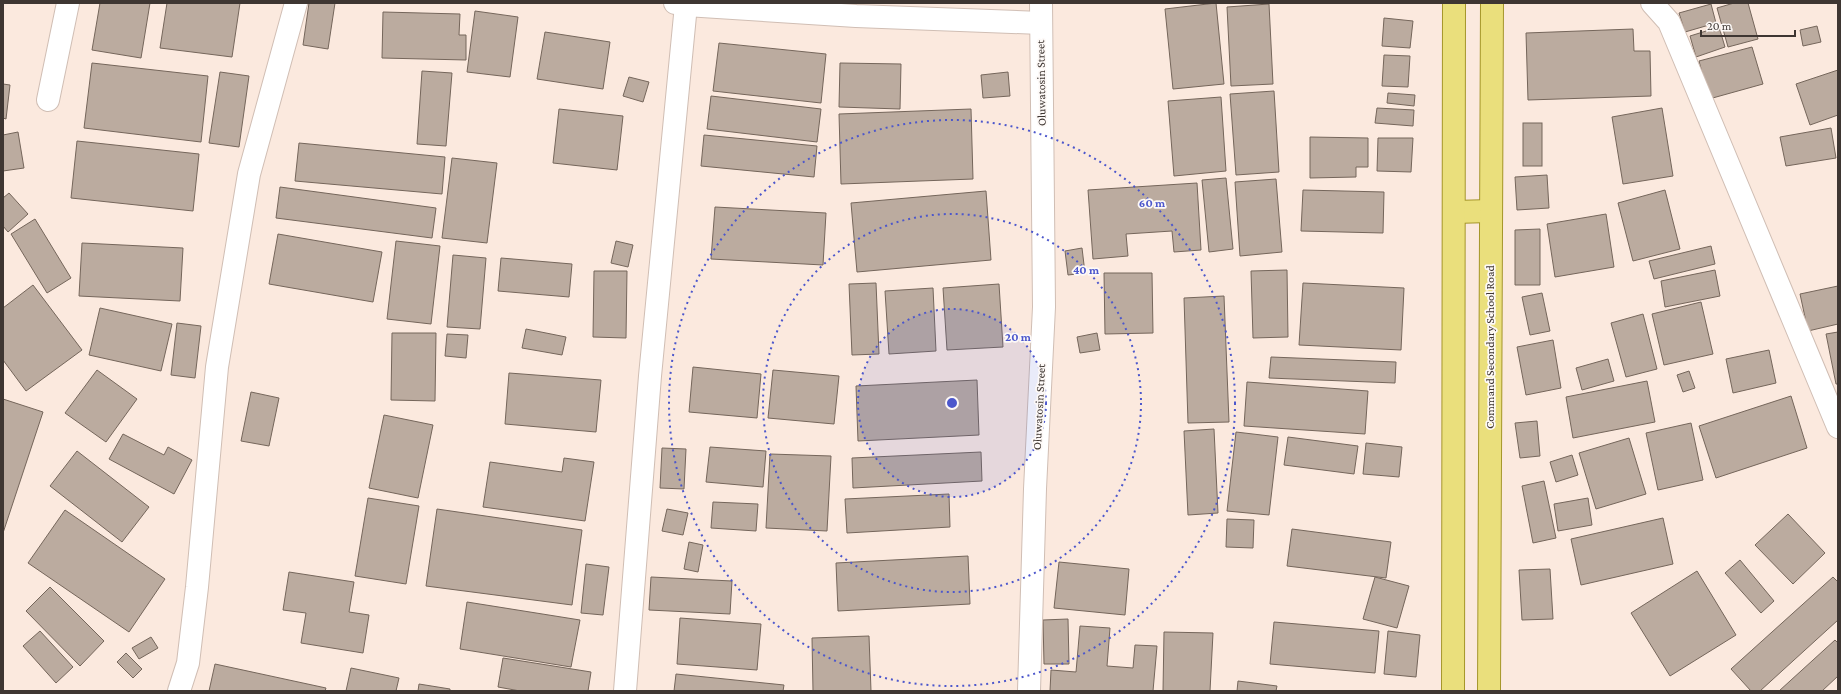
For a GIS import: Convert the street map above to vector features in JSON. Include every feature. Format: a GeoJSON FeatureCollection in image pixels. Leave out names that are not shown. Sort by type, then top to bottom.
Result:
{"type":"FeatureCollection","features":[{"type":"Feature","properties":{"kind":"main road"},"geometry":{"type":"LineString","coordinates":[[1453,691],[1454,3]]}},
{"type":"Feature","properties":{"kind":"main road","name":"Command Secondary School Road"},"geometry":{"type":"LineString","coordinates":[[1489,691],[1492,3]]}},
{"type":"Feature","properties":{"kind":"main road"},"geometry":{"type":"LineString","coordinates":[[1454,212],[1491,211]]}},
{"type":"Feature","properties":{"kind":"street"},"geometry":{"type":"LineString","coordinates":[[48,100],[68,3]]}},
{"type":"Feature","properties":{"kind":"street"},"geometry":{"type":"LineString","coordinates":[[179,691],[188,663],[197,587],[217,367],[249,174],[296,3]]}},
{"type":"Feature","properties":{"kind":"street"},"geometry":{"type":"LineString","coordinates":[[1652,3],[1669,22],[1838,428]]}},
{"type":"Feature","properties":{"kind":"street"},"geometry":{"type":"LineString","coordinates":[[625,691],[681,4],[856,16],[1041,13]]}},
{"type":"Feature","properties":{"kind":"street","name":"Oluwatosin Street"},"geometry":{"type":"LineString","coordinates":[[1029,691],[1035,489],[1044,307],[1041,13]]}},
{"type":"Feature","properties":{"kind":"building"},"geometry":{"type":"Polygon","coordinates":[[[100,3],[150,3],[141,58],[92,50],[100,3]]]}},
{"type":"Feature","properties":{"kind":"building"},"geometry":{"type":"Polygon","coordinates":[[[167,3],[240,3],[232,57],[160,48],[167,3]]]}},
{"type":"Feature","properties":{"kind":"building"},"geometry":{"type":"Polygon","coordinates":[[[309,3],[335,3],[328,49],[303,45],[309,3]]]}},
{"type":"Feature","properties":{"kind":"building"},"geometry":{"type":"Polygon","coordinates":[[[1216,3],[1224,84],[1173,89],[1165,9],[1216,3]]]}},
{"type":"Feature","properties":{"kind":"building"},"geometry":{"type":"Polygon","coordinates":[[[1734,3],[1748,3],[1758,39],[1728,47],[1717,8],[1734,3]]]}},
{"type":"Feature","properties":{"kind":"building"},"geometry":{"type":"Polygon","coordinates":[[[1269,4],[1273,84],[1231,86],[1227,7],[1269,4]]]}},
{"type":"Feature","properties":{"kind":"building"},"geometry":{"type":"Polygon","coordinates":[[[1711,4],[1716,23],[1685,32],[1679,13],[1711,4]]]}},
{"type":"Feature","properties":{"kind":"building"},"geometry":{"type":"Polygon","coordinates":[[[475,11],[518,17],[510,77],[467,72],[475,11]]]}},
{"type":"Feature","properties":{"kind":"building"},"geometry":{"type":"Polygon","coordinates":[[[383,12],[460,14],[459,35],[466,35],[466,60],[382,58],[383,12]]]}},
{"type":"Feature","properties":{"kind":"building"},"geometry":{"type":"Polygon","coordinates":[[[1384,18],[1413,21],[1410,48],[1382,46],[1384,18]]]}},
{"type":"Feature","properties":{"kind":"building"},"geometry":{"type":"Polygon","coordinates":[[[1817,26],[1821,42],[1803,46],[1800,30],[1817,26]]]}},
{"type":"Feature","properties":{"kind":"building"},"geometry":{"type":"Polygon","coordinates":[[[1719,27],[1725,47],[1696,57],[1690,36],[1719,27]]]}},
{"type":"Feature","properties":{"kind":"building"},"geometry":{"type":"Polygon","coordinates":[[[1633,29],[1634,51],[1650,51],[1651,96],[1528,100],[1526,33],[1633,29]]]}},
{"type":"Feature","properties":{"kind":"building"},"geometry":{"type":"Polygon","coordinates":[[[545,32],[610,42],[603,89],[537,79],[545,32]]]}},
{"type":"Feature","properties":{"kind":"building"},"geometry":{"type":"Polygon","coordinates":[[[719,43],[826,54],[821,103],[713,91],[719,43]]]}},
{"type":"Feature","properties":{"kind":"building"},"geometry":{"type":"Polygon","coordinates":[[[1752,47],[1763,84],[1709,99],[1699,61],[1752,47]]]}},
{"type":"Feature","properties":{"kind":"building"},"geometry":{"type":"Polygon","coordinates":[[[1384,55],[1410,56],[1408,87],[1382,86],[1384,55]]]}},
{"type":"Feature","properties":{"kind":"building"},"geometry":{"type":"Polygon","coordinates":[[[92,63],[208,76],[201,142],[84,128],[92,63]]]}},
{"type":"Feature","properties":{"kind":"building"},"geometry":{"type":"Polygon","coordinates":[[[840,63],[901,64],[900,109],[839,107],[840,63]]]}},
{"type":"Feature","properties":{"kind":"building"},"geometry":{"type":"Polygon","coordinates":[[[1838,70],[1838,115],[1810,125],[1796,84],[1838,70]]]}},
{"type":"Feature","properties":{"kind":"building"},"geometry":{"type":"Polygon","coordinates":[[[422,71],[452,73],[446,146],[417,144],[422,71]]]}},
{"type":"Feature","properties":{"kind":"building"},"geometry":{"type":"Polygon","coordinates":[[[220,72],[249,76],[239,147],[209,143],[220,72]]]}},
{"type":"Feature","properties":{"kind":"building"},"geometry":{"type":"Polygon","coordinates":[[[1008,72],[1010,96],[983,98],[981,75],[1008,72]]]}},
{"type":"Feature","properties":{"kind":"building"},"geometry":{"type":"Polygon","coordinates":[[[629,77],[649,82],[643,102],[623,96],[629,77]]]}},
{"type":"Feature","properties":{"kind":"building"},"geometry":{"type":"Polygon","coordinates":[[[3,84],[10,85],[6,119],[3,118],[3,84]]]}},
{"type":"Feature","properties":{"kind":"building"},"geometry":{"type":"Polygon","coordinates":[[[1274,91],[1279,172],[1236,175],[1230,94],[1274,91]]]}},
{"type":"Feature","properties":{"kind":"building"},"geometry":{"type":"Polygon","coordinates":[[[1388,93],[1415,95],[1414,106],[1387,103],[1388,93]]]}},
{"type":"Feature","properties":{"kind":"building"},"geometry":{"type":"Polygon","coordinates":[[[711,96],[821,109],[817,142],[707,129],[711,96]]]}},
{"type":"Feature","properties":{"kind":"building"},"geometry":{"type":"Polygon","coordinates":[[[1221,97],[1226,171],[1174,176],[1168,101],[1221,97]]]}},
{"type":"Feature","properties":{"kind":"building"},"geometry":{"type":"Polygon","coordinates":[[[1377,108],[1414,110],[1413,126],[1375,123],[1377,108]]]}},
{"type":"Feature","properties":{"kind":"building"},"geometry":{"type":"Polygon","coordinates":[[[1662,108],[1673,176],[1623,184],[1612,117],[1662,108]]]}},
{"type":"Feature","properties":{"kind":"building"},"geometry":{"type":"Polygon","coordinates":[[[559,109],[623,116],[617,170],[553,163],[559,109]]]}},
{"type":"Feature","properties":{"kind":"building"},"geometry":{"type":"Polygon","coordinates":[[[971,109],[973,179],[841,184],[839,114],[971,109]]]}},
{"type":"Feature","properties":{"kind":"building"},"geometry":{"type":"Polygon","coordinates":[[[1523,123],[1542,123],[1542,166],[1523,166],[1523,123]]]}},
{"type":"Feature","properties":{"kind":"building"},"geometry":{"type":"Polygon","coordinates":[[[1831,128],[1836,158],[1786,166],[1780,137],[1831,128]]]}},
{"type":"Feature","properties":{"kind":"building"},"geometry":{"type":"Polygon","coordinates":[[[18,132],[24,168],[3,171],[3,135],[18,132]]]}},
{"type":"Feature","properties":{"kind":"building"},"geometry":{"type":"Polygon","coordinates":[[[704,135],[817,146],[814,177],[701,166],[704,135]]]}},
{"type":"Feature","properties":{"kind":"building"},"geometry":{"type":"Polygon","coordinates":[[[1310,137],[1368,138],[1368,167],[1356,167],[1356,177],[1310,178],[1310,137]]]}},
{"type":"Feature","properties":{"kind":"building"},"geometry":{"type":"Polygon","coordinates":[[[1378,138],[1413,138],[1411,172],[1377,171],[1378,138]]]}},
{"type":"Feature","properties":{"kind":"building"},"geometry":{"type":"Polygon","coordinates":[[[77,141],[199,154],[193,211],[71,198],[77,141]]]}},
{"type":"Feature","properties":{"kind":"building"},"geometry":{"type":"Polygon","coordinates":[[[299,143],[445,157],[442,194],[295,181],[299,143]]]}},
{"type":"Feature","properties":{"kind":"building"},"geometry":{"type":"Polygon","coordinates":[[[452,158],[497,163],[487,243],[442,238],[452,158]]]}},
{"type":"Feature","properties":{"kind":"building"},"geometry":{"type":"Polygon","coordinates":[[[1547,175],[1549,208],[1517,210],[1515,177],[1547,175]]]}},
{"type":"Feature","properties":{"kind":"building"},"geometry":{"type":"Polygon","coordinates":[[[1226,178],[1233,249],[1209,252],[1202,180],[1226,178]]]}},
{"type":"Feature","properties":{"kind":"building"},"geometry":{"type":"Polygon","coordinates":[[[1276,179],[1282,252],[1240,256],[1235,182],[1276,179]]]}},
{"type":"Feature","properties":{"kind":"building"},"geometry":{"type":"Polygon","coordinates":[[[1197,183],[1201,250],[1174,252],[1172,231],[1126,234],[1128,256],[1093,259],[1088,190],[1197,183]]]}},
{"type":"Feature","properties":{"kind":"building"},"geometry":{"type":"Polygon","coordinates":[[[280,187],[436,208],[432,238],[276,218],[280,187]]]}},
{"type":"Feature","properties":{"kind":"building"},"geometry":{"type":"Polygon","coordinates":[[[1303,190],[1384,192],[1383,233],[1301,231],[1303,190]]]}},
{"type":"Feature","properties":{"kind":"building"},"geometry":{"type":"Polygon","coordinates":[[[1665,190],[1680,249],[1633,261],[1618,203],[1665,190]]]}},
{"type":"Feature","properties":{"kind":"building"},"geometry":{"type":"Polygon","coordinates":[[[986,191],[991,260],[857,272],[851,203],[986,191]]]}},
{"type":"Feature","properties":{"kind":"building"},"geometry":{"type":"Polygon","coordinates":[[[9,193],[28,214],[8,232],[3,226],[3,198],[9,193]]]}},
{"type":"Feature","properties":{"kind":"building"},"geometry":{"type":"Polygon","coordinates":[[[715,207],[826,213],[823,265],[711,259],[715,207]]]}},
{"type":"Feature","properties":{"kind":"building"},"geometry":{"type":"Polygon","coordinates":[[[1606,214],[1614,267],[1555,277],[1547,224],[1606,214]]]}},
{"type":"Feature","properties":{"kind":"building"},"geometry":{"type":"Polygon","coordinates":[[[35,219],[71,278],[47,293],[11,234],[35,219]]]}},
{"type":"Feature","properties":{"kind":"building"},"geometry":{"type":"Polygon","coordinates":[[[1540,229],[1540,285],[1515,285],[1515,230],[1540,229]]]}},
{"type":"Feature","properties":{"kind":"building"},"geometry":{"type":"Polygon","coordinates":[[[278,234],[382,252],[373,302],[269,284],[278,234]]]}},
{"type":"Feature","properties":{"kind":"building"},"geometry":{"type":"Polygon","coordinates":[[[396,241],[440,246],[431,324],[387,319],[396,241]]]}},
{"type":"Feature","properties":{"kind":"building"},"geometry":{"type":"Polygon","coordinates":[[[616,241],[633,245],[628,267],[611,263],[616,241]]]}},
{"type":"Feature","properties":{"kind":"building"},"geometry":{"type":"Polygon","coordinates":[[[82,243],[183,248],[180,301],[79,296],[82,243]]]}},
{"type":"Feature","properties":{"kind":"building"},"geometry":{"type":"Polygon","coordinates":[[[1711,246],[1715,264],[1654,279],[1649,261],[1711,246]]]}},
{"type":"Feature","properties":{"kind":"building"},"geometry":{"type":"Polygon","coordinates":[[[1082,248],[1085,273],[1068,275],[1065,251],[1082,248]]]}},
{"type":"Feature","properties":{"kind":"building"},"geometry":{"type":"Polygon","coordinates":[[[453,255],[486,258],[480,329],[447,327],[453,255]]]}},
{"type":"Feature","properties":{"kind":"building"},"geometry":{"type":"Polygon","coordinates":[[[501,258],[572,264],[569,297],[498,291],[501,258]]]}},
{"type":"Feature","properties":{"kind":"building"},"geometry":{"type":"Polygon","coordinates":[[[1287,270],[1288,337],[1253,338],[1251,271],[1287,270]]]}},
{"type":"Feature","properties":{"kind":"building"},"geometry":{"type":"Polygon","coordinates":[[[1715,270],[1720,296],[1665,307],[1661,281],[1715,270]]]}},
{"type":"Feature","properties":{"kind":"building"},"geometry":{"type":"Polygon","coordinates":[[[594,271],[627,271],[626,338],[593,337],[594,271]]]}},
{"type":"Feature","properties":{"kind":"building"},"geometry":{"type":"Polygon","coordinates":[[[1104,273],[1152,273],[1153,333],[1105,334],[1104,273]]]}},
{"type":"Feature","properties":{"kind":"building"},"geometry":{"type":"Polygon","coordinates":[[[876,283],[879,354],[852,355],[849,284],[876,283]]]}},
{"type":"Feature","properties":{"kind":"building"},"geometry":{"type":"Polygon","coordinates":[[[1303,283],[1404,288],[1401,350],[1299,345],[1303,283]]]}},
{"type":"Feature","properties":{"kind":"building"},"geometry":{"type":"Polygon","coordinates":[[[999,284],[1003,347],[947,350],[943,288],[999,284]]]}},
{"type":"Feature","properties":{"kind":"building"},"geometry":{"type":"Polygon","coordinates":[[[33,285],[82,350],[26,391],[3,360],[3,308],[33,285]]]}},
{"type":"Feature","properties":{"kind":"building"},"geometry":{"type":"Polygon","coordinates":[[[1838,286],[1838,324],[1808,331],[1800,294],[1838,286]]]}},
{"type":"Feature","properties":{"kind":"building"},"geometry":{"type":"Polygon","coordinates":[[[933,288],[936,351],[889,354],[885,291],[933,288]]]}},
{"type":"Feature","properties":{"kind":"building"},"geometry":{"type":"Polygon","coordinates":[[[1542,293],[1550,331],[1530,335],[1522,297],[1542,293]]]}},
{"type":"Feature","properties":{"kind":"building"},"geometry":{"type":"Polygon","coordinates":[[[1224,296],[1229,422],[1188,423],[1184,298],[1224,296]]]}},
{"type":"Feature","properties":{"kind":"building"},"geometry":{"type":"Polygon","coordinates":[[[1701,302],[1713,354],[1664,365],[1652,314],[1701,302]]]}},
{"type":"Feature","properties":{"kind":"building"},"geometry":{"type":"Polygon","coordinates":[[[100,308],[172,324],[161,371],[89,355],[100,308]]]}},
{"type":"Feature","properties":{"kind":"building"},"geometry":{"type":"Polygon","coordinates":[[[1643,314],[1657,369],[1626,377],[1611,323],[1643,314]]]}},
{"type":"Feature","properties":{"kind":"building"},"geometry":{"type":"Polygon","coordinates":[[[177,323],[201,326],[195,378],[171,375],[177,323]]]}},
{"type":"Feature","properties":{"kind":"building"},"geometry":{"type":"Polygon","coordinates":[[[526,329],[566,337],[562,355],[522,348],[526,329]]]}},
{"type":"Feature","properties":{"kind":"building"},"geometry":{"type":"Polygon","coordinates":[[[1838,332],[1838,384],[1836,384],[1826,334],[1838,332]]]}},
{"type":"Feature","properties":{"kind":"building"},"geometry":{"type":"Polygon","coordinates":[[[392,333],[436,333],[435,401],[391,400],[392,333]]]}},
{"type":"Feature","properties":{"kind":"building"},"geometry":{"type":"Polygon","coordinates":[[[1097,333],[1100,350],[1080,353],[1077,337],[1097,333]]]}},
{"type":"Feature","properties":{"kind":"building"},"geometry":{"type":"Polygon","coordinates":[[[447,334],[468,335],[466,358],[445,356],[447,334]]]}},
{"type":"Feature","properties":{"kind":"building"},"geometry":{"type":"Polygon","coordinates":[[[1553,340],[1561,388],[1526,395],[1517,347],[1553,340]]]}},
{"type":"Feature","properties":{"kind":"building"},"geometry":{"type":"Polygon","coordinates":[[[1769,350],[1776,383],[1733,393],[1726,359],[1769,350]]]}},
{"type":"Feature","properties":{"kind":"building"},"geometry":{"type":"Polygon","coordinates":[[[1271,357],[1396,362],[1395,383],[1269,378],[1271,357]]]}},
{"type":"Feature","properties":{"kind":"building"},"geometry":{"type":"Polygon","coordinates":[[[1608,359],[1614,381],[1582,390],[1576,368],[1608,359]]]}},
{"type":"Feature","properties":{"kind":"building"},"geometry":{"type":"Polygon","coordinates":[[[693,367],[761,374],[757,418],[689,412],[693,367]]]}},
{"type":"Feature","properties":{"kind":"building"},"geometry":{"type":"Polygon","coordinates":[[[97,370],[137,399],[106,442],[65,413],[97,370]]]}},
{"type":"Feature","properties":{"kind":"building"},"geometry":{"type":"Polygon","coordinates":[[[773,370],[839,376],[834,424],[768,418],[773,370]]]}},
{"type":"Feature","properties":{"kind":"building"},"geometry":{"type":"Polygon","coordinates":[[[1689,371],[1695,388],[1683,392],[1677,375],[1689,371]]]}},
{"type":"Feature","properties":{"kind":"building"},"geometry":{"type":"Polygon","coordinates":[[[509,373],[601,380],[596,432],[505,424],[509,373]]]}},
{"type":"Feature","properties":{"kind":"building"},"geometry":{"type":"Polygon","coordinates":[[[977,380],[979,435],[858,441],[856,386],[977,380]]]}},
{"type":"Feature","properties":{"kind":"building"},"geometry":{"type":"Polygon","coordinates":[[[1647,381],[1655,422],[1573,438],[1566,397],[1647,381]]]}},
{"type":"Feature","properties":{"kind":"building"},"geometry":{"type":"Polygon","coordinates":[[[1247,382],[1368,391],[1365,434],[1244,426],[1247,382]]]}},
{"type":"Feature","properties":{"kind":"building"},"geometry":{"type":"Polygon","coordinates":[[[251,392],[279,398],[269,446],[241,441],[251,392]]]}},
{"type":"Feature","properties":{"kind":"building"},"geometry":{"type":"Polygon","coordinates":[[[1791,396],[1807,448],[1716,478],[1699,426],[1791,396]]]}},
{"type":"Feature","properties":{"kind":"building"},"geometry":{"type":"Polygon","coordinates":[[[3,399],[43,412],[3,533],[3,399]]]}},
{"type":"Feature","properties":{"kind":"building"},"geometry":{"type":"Polygon","coordinates":[[[384,415],[433,425],[418,498],[369,488],[384,415]]]}},
{"type":"Feature","properties":{"kind":"building"},"geometry":{"type":"Polygon","coordinates":[[[1537,421],[1540,456],[1520,458],[1515,423],[1537,421]]]}},
{"type":"Feature","properties":{"kind":"building"},"geometry":{"type":"Polygon","coordinates":[[[1691,423],[1703,480],[1658,490],[1646,433],[1691,423]]]}},
{"type":"Feature","properties":{"kind":"building"},"geometry":{"type":"Polygon","coordinates":[[[1214,429],[1218,513],[1188,515],[1184,431],[1214,429]]]}},
{"type":"Feature","properties":{"kind":"building"},"geometry":{"type":"Polygon","coordinates":[[[1236,432],[1278,437],[1269,515],[1227,511],[1236,432]]]}},
{"type":"Feature","properties":{"kind":"building"},"geometry":{"type":"Polygon","coordinates":[[[123,434],[164,455],[168,447],[192,460],[174,494],[109,459],[123,434]]]}},
{"type":"Feature","properties":{"kind":"building"},"geometry":{"type":"Polygon","coordinates":[[[1288,437],[1358,446],[1354,474],[1284,465],[1288,437]]]}},
{"type":"Feature","properties":{"kind":"building"},"geometry":{"type":"Polygon","coordinates":[[[1629,438],[1646,494],[1596,509],[1579,453],[1629,438]]]}},
{"type":"Feature","properties":{"kind":"building"},"geometry":{"type":"Polygon","coordinates":[[[1366,443],[1402,447],[1399,477],[1363,474],[1366,443]]]}},
{"type":"Feature","properties":{"kind":"building"},"geometry":{"type":"Polygon","coordinates":[[[710,447],[766,451],[763,487],[706,482],[710,447]]]}},
{"type":"Feature","properties":{"kind":"building"},"geometry":{"type":"Polygon","coordinates":[[[662,448],[686,449],[684,489],[660,488],[662,448]]]}},
{"type":"Feature","properties":{"kind":"building"},"geometry":{"type":"Polygon","coordinates":[[[77,451],[149,507],[122,542],[50,486],[77,451]]]}},
{"type":"Feature","properties":{"kind":"building"},"geometry":{"type":"Polygon","coordinates":[[[981,452],[982,481],[853,488],[852,458],[981,452]]]}},
{"type":"Feature","properties":{"kind":"building"},"geometry":{"type":"Polygon","coordinates":[[[770,454],[831,456],[827,531],[766,528],[770,454]]]}},
{"type":"Feature","properties":{"kind":"building"},"geometry":{"type":"Polygon","coordinates":[[[1572,455],[1578,475],[1556,482],[1550,462],[1572,455]]]}},
{"type":"Feature","properties":{"kind":"building"},"geometry":{"type":"Polygon","coordinates":[[[564,458],[594,462],[585,521],[483,507],[490,462],[562,472],[564,458]]]}},
{"type":"Feature","properties":{"kind":"building"},"geometry":{"type":"Polygon","coordinates":[[[1544,481],[1556,538],[1533,543],[1522,486],[1544,481]]]}},
{"type":"Feature","properties":{"kind":"building"},"geometry":{"type":"Polygon","coordinates":[[[949,494],[950,527],[847,533],[845,499],[949,494]]]}},
{"type":"Feature","properties":{"kind":"building"},"geometry":{"type":"Polygon","coordinates":[[[368,498],[419,506],[406,584],[355,576],[368,498]]]}},
{"type":"Feature","properties":{"kind":"building"},"geometry":{"type":"Polygon","coordinates":[[[1588,498],[1592,525],[1558,531],[1554,504],[1588,498]]]}},
{"type":"Feature","properties":{"kind":"building"},"geometry":{"type":"Polygon","coordinates":[[[713,502],[758,504],[756,531],[711,528],[713,502]]]}},
{"type":"Feature","properties":{"kind":"building"},"geometry":{"type":"Polygon","coordinates":[[[437,509],[582,530],[572,605],[426,586],[437,509]]]}},
{"type":"Feature","properties":{"kind":"building"},"geometry":{"type":"Polygon","coordinates":[[[667,509],[688,513],[683,535],[662,531],[667,509]]]}},
{"type":"Feature","properties":{"kind":"building"},"geometry":{"type":"Polygon","coordinates":[[[65,510],[165,579],[129,632],[28,563],[65,510]]]}},
{"type":"Feature","properties":{"kind":"building"},"geometry":{"type":"Polygon","coordinates":[[[1788,514],[1825,553],[1793,584],[1755,545],[1788,514]]]}},
{"type":"Feature","properties":{"kind":"building"},"geometry":{"type":"Polygon","coordinates":[[[1663,518],[1673,564],[1581,585],[1571,539],[1663,518]]]}},
{"type":"Feature","properties":{"kind":"building"},"geometry":{"type":"Polygon","coordinates":[[[1227,519],[1254,520],[1253,548],[1226,547],[1227,519]]]}},
{"type":"Feature","properties":{"kind":"building"},"geometry":{"type":"Polygon","coordinates":[[[1292,529],[1391,542],[1386,578],[1287,566],[1292,529]]]}},
{"type":"Feature","properties":{"kind":"building"},"geometry":{"type":"Polygon","coordinates":[[[689,542],[703,545],[698,572],[684,569],[689,542]]]}},
{"type":"Feature","properties":{"kind":"building"},"geometry":{"type":"Polygon","coordinates":[[[968,556],[970,604],[838,611],[836,563],[968,556]]]}},
{"type":"Feature","properties":{"kind":"building"},"geometry":{"type":"Polygon","coordinates":[[[1740,560],[1774,601],[1761,613],[1725,573],[1740,560]]]}},
{"type":"Feature","properties":{"kind":"building"},"geometry":{"type":"Polygon","coordinates":[[[1059,562],[1129,569],[1125,615],[1054,608],[1059,562]]]}},
{"type":"Feature","properties":{"kind":"building"},"geometry":{"type":"Polygon","coordinates":[[[586,564],[609,567],[603,615],[581,613],[586,564]]]}},
{"type":"Feature","properties":{"kind":"building"},"geometry":{"type":"Polygon","coordinates":[[[1550,569],[1553,619],[1522,620],[1519,570],[1550,569]]]}},
{"type":"Feature","properties":{"kind":"building"},"geometry":{"type":"Polygon","coordinates":[[[1697,571],[1736,635],[1670,676],[1631,613],[1697,571]]]}},
{"type":"Feature","properties":{"kind":"building"},"geometry":{"type":"Polygon","coordinates":[[[289,572],[354,582],[349,612],[369,615],[363,653],[301,643],[306,613],[283,610],[289,572]]]}},
{"type":"Feature","properties":{"kind":"building"},"geometry":{"type":"Polygon","coordinates":[[[651,577],[732,581],[730,614],[649,610],[651,577]]]}},
{"type":"Feature","properties":{"kind":"building"},"geometry":{"type":"Polygon","coordinates":[[[1375,577],[1409,586],[1397,628],[1363,619],[1375,577]]]}},
{"type":"Feature","properties":{"kind":"building"},"geometry":{"type":"Polygon","coordinates":[[[1833,577],[1838,582],[1838,620],[1760,691],[1751,691],[1731,669],[1833,577]]]}},
{"type":"Feature","properties":{"kind":"building"},"geometry":{"type":"Polygon","coordinates":[[[50,587],[104,641],[80,666],[26,611],[50,587]]]}},
{"type":"Feature","properties":{"kind":"building"},"geometry":{"type":"Polygon","coordinates":[[[467,602],[580,620],[571,667],[460,649],[467,602]]]}},
{"type":"Feature","properties":{"kind":"building"},"geometry":{"type":"Polygon","coordinates":[[[680,618],[761,624],[757,670],[677,664],[680,618]]]}},
{"type":"Feature","properties":{"kind":"building"},"geometry":{"type":"Polygon","coordinates":[[[1068,619],[1069,664],[1044,664],[1043,620],[1068,619]]]}},
{"type":"Feature","properties":{"kind":"building"},"geometry":{"type":"Polygon","coordinates":[[[1274,622],[1379,631],[1375,673],[1270,664],[1274,622]]]}},
{"type":"Feature","properties":{"kind":"building"},"geometry":{"type":"Polygon","coordinates":[[[1080,626],[1110,628],[1107,666],[1133,668],[1135,645],[1157,646],[1153,691],[1050,691],[1051,670],[1076,672],[1080,626]]]}},
{"type":"Feature","properties":{"kind":"building"},"geometry":{"type":"Polygon","coordinates":[[[40,631],[73,667],[56,683],[23,646],[40,631]]]}},
{"type":"Feature","properties":{"kind":"building"},"geometry":{"type":"Polygon","coordinates":[[[1388,631],[1420,635],[1416,677],[1384,674],[1388,631]]]}},
{"type":"Feature","properties":{"kind":"building"},"geometry":{"type":"Polygon","coordinates":[[[1164,632],[1213,633],[1210,691],[1163,691],[1164,632]]]}},
{"type":"Feature","properties":{"kind":"building"},"geometry":{"type":"Polygon","coordinates":[[[869,636],[871,691],[813,691],[812,638],[869,636]]]}},
{"type":"Feature","properties":{"kind":"building"},"geometry":{"type":"Polygon","coordinates":[[[151,637],[158,648],[139,659],[132,648],[151,637]]]}},
{"type":"Feature","properties":{"kind":"building"},"geometry":{"type":"Polygon","coordinates":[[[1835,640],[1838,643],[1838,676],[1822,691],[1779,691],[1835,640]]]}},
{"type":"Feature","properties":{"kind":"building"},"geometry":{"type":"Polygon","coordinates":[[[126,653],[142,669],[133,678],[117,662],[126,653]]]}},
{"type":"Feature","properties":{"kind":"building"},"geometry":{"type":"Polygon","coordinates":[[[503,658],[591,672],[588,691],[520,691],[498,687],[503,658]]]}},
{"type":"Feature","properties":{"kind":"building"},"geometry":{"type":"Polygon","coordinates":[[[215,664],[326,688],[325,691],[209,691],[215,664]]]}},
{"type":"Feature","properties":{"kind":"building"},"geometry":{"type":"Polygon","coordinates":[[[351,668],[399,678],[396,691],[346,691],[351,668]]]}},
{"type":"Feature","properties":{"kind":"building"},"geometry":{"type":"Polygon","coordinates":[[[676,674],[784,685],[783,691],[674,691],[676,674]]]}},
{"type":"Feature","properties":{"kind":"building"},"geometry":{"type":"Polygon","coordinates":[[[1238,681],[1277,686],[1276,691],[1237,691],[1238,681]]]}},
{"type":"Feature","properties":{"kind":"building"},"geometry":{"type":"Polygon","coordinates":[[[419,684],[450,689],[450,691],[418,691],[419,684]]]}}]}
